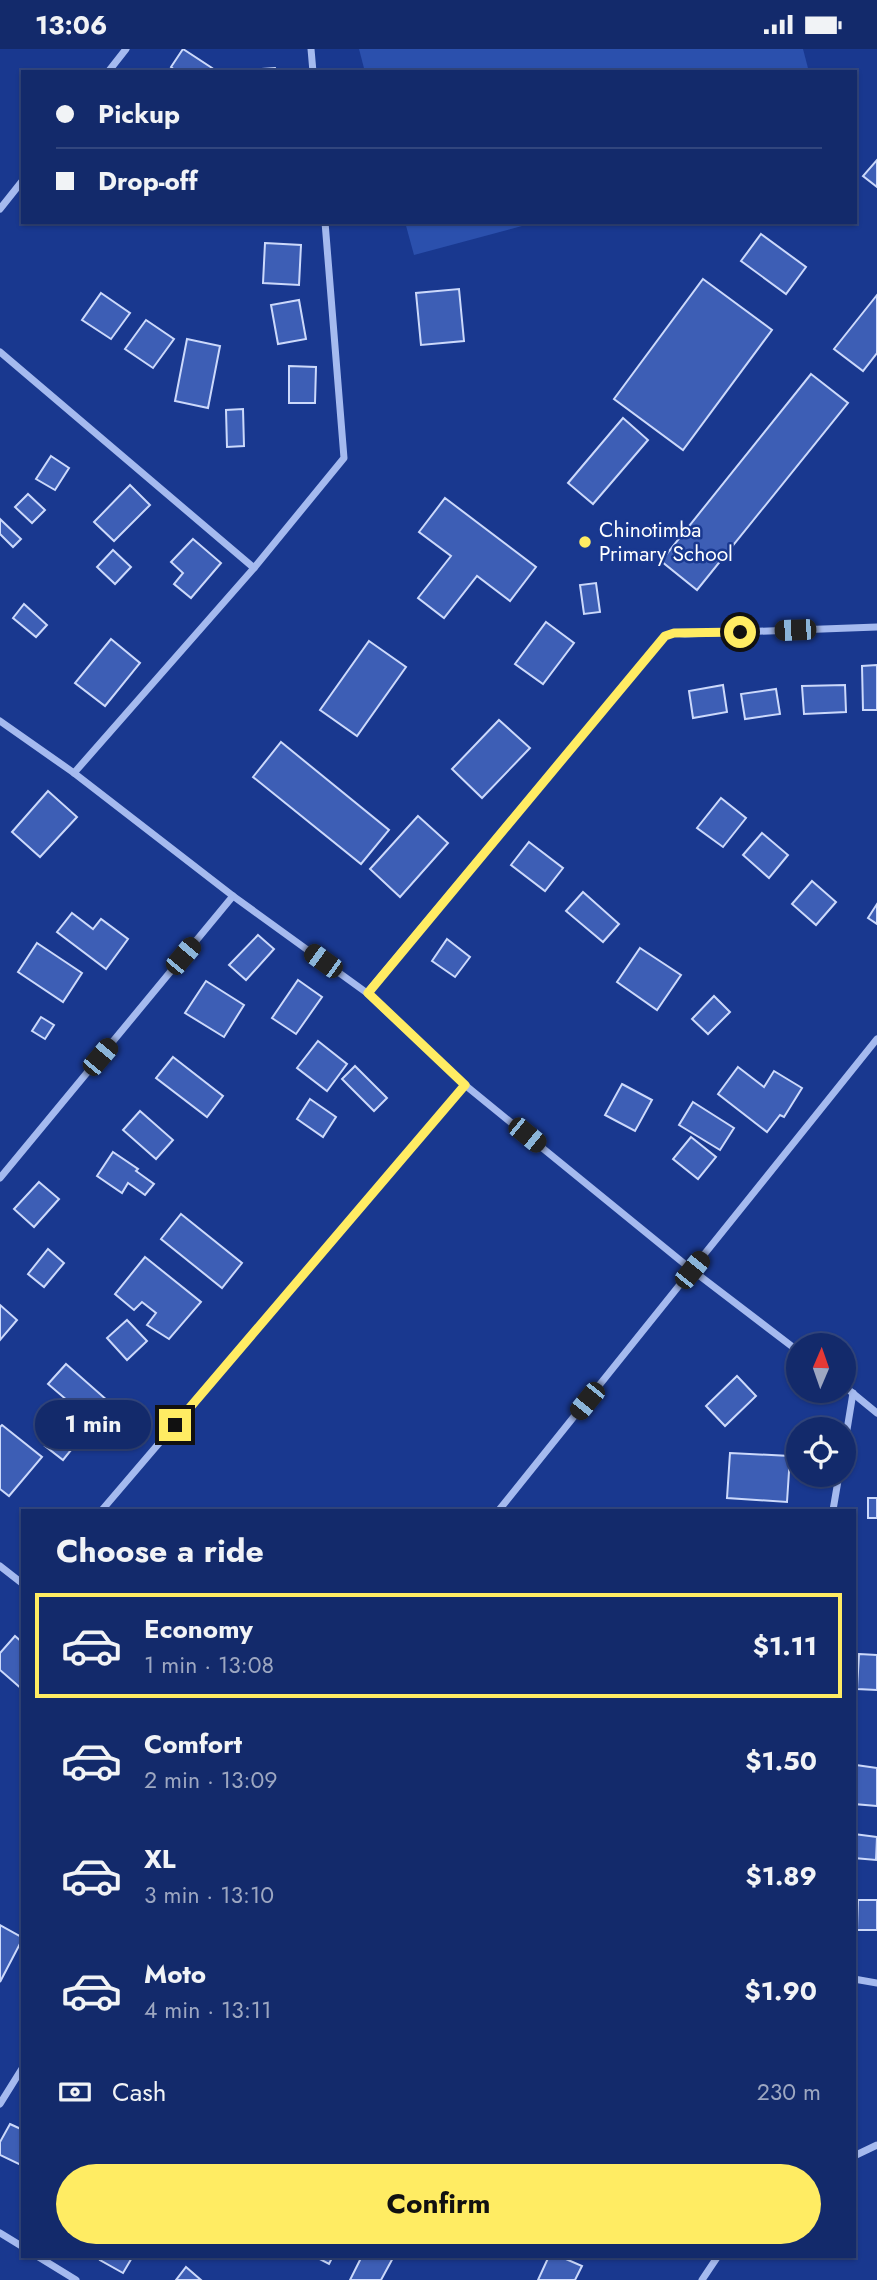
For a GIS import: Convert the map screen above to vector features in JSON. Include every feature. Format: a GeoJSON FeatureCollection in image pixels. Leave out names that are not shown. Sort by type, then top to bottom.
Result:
{"type":"FeatureCollection","features":[{"type":"Feature","properties":{"kind":"street"},"geometry":{"type":"LineString","coordinates":[[110,70],[126,49]]}},
{"type":"Feature","properties":{"kind":"street"},"geometry":{"type":"LineString","coordinates":[[311,49],[313,70]]}},
{"type":"Feature","properties":{"kind":"street"},"geometry":{"type":"LineString","coordinates":[[0,209],[21,183]]}},
{"type":"Feature","properties":{"kind":"street"},"geometry":{"type":"LineString","coordinates":[[74,773],[254,568],[344,458],[325,224]]}},
{"type":"Feature","properties":{"kind":"street"},"geometry":{"type":"LineString","coordinates":[[0,352],[254,568]]}},
{"type":"Feature","properties":{"kind":"street"},"geometry":{"type":"LineString","coordinates":[[368,993],[665,636],[674,633],[877,627]]}},
{"type":"Feature","properties":{"kind":"street"},"geometry":{"type":"LineString","coordinates":[[0,721],[74,773],[233,896],[368,993],[465,1085],[692,1270],[786,1342]]}},
{"type":"Feature","properties":{"kind":"street"},"geometry":{"type":"LineString","coordinates":[[0,1178],[233,896]]}},
{"type":"Feature","properties":{"kind":"street"},"geometry":{"type":"LineString","coordinates":[[500,1509],[877,1039]]}},
{"type":"Feature","properties":{"kind":"street"},"geometry":{"type":"LineString","coordinates":[[103,1509],[465,1085]]}},
{"type":"Feature","properties":{"kind":"street"},"geometry":{"type":"LineString","coordinates":[[856,1396],[877,1413]]}},
{"type":"Feature","properties":{"kind":"street"},"geometry":{"type":"LineString","coordinates":[[833,1509],[837,1487]]}},
{"type":"Feature","properties":{"kind":"street"},"geometry":{"type":"LineString","coordinates":[[0,1566],[21,1582]]}},
{"type":"Feature","properties":{"kind":"street"},"geometry":{"type":"LineString","coordinates":[[856,1979],[877,1983]]}},
{"type":"Feature","properties":{"kind":"street"},"geometry":{"type":"LineString","coordinates":[[0,2104],[21,2070]]}},
{"type":"Feature","properties":{"kind":"street"},"geometry":{"type":"LineString","coordinates":[[856,2155],[877,2145]]}},
{"type":"Feature","properties":{"kind":"street"},"geometry":{"type":"LineString","coordinates":[[0,2233],[21,2246]]}},
{"type":"Feature","properties":{"kind":"street"},"geometry":{"type":"LineString","coordinates":[[40,2258],[76,2280]]}},
{"type":"Feature","properties":{"kind":"street"},"geometry":{"type":"LineString","coordinates":[[702,2280],[717,2258]]}},
{"type":"Feature","properties":{"kind":"shaded area"},"geometry":{"type":"Polygon","coordinates":[[[359,49],[803,49],[808,70],[364,70],[359,49]]]}},
{"type":"Feature","properties":{"kind":"shaded area"},"geometry":{"type":"Polygon","coordinates":[[[406,224],[530,224],[414,255],[406,224]]]}},
{"type":"Feature","properties":{"kind":"building"},"geometry":{"type":"Polygon","coordinates":[[[183,49],[212,68],[175,70],[171,67],[183,49]]]}},
{"type":"Feature","properties":{"kind":"building"},"geometry":{"type":"Polygon","coordinates":[[[877,160],[877,187],[863,176],[877,160]]]}},
{"type":"Feature","properties":{"kind":"building"},"geometry":{"type":"Polygon","coordinates":[[[761,234],[806,267],[786,294],[741,261],[761,234]]]}},
{"type":"Feature","properties":{"kind":"building"},"geometry":{"type":"Polygon","coordinates":[[[265,243],[301,245],[299,285],[263,283],[265,243]]]}},
{"type":"Feature","properties":{"kind":"building"},"geometry":{"type":"Polygon","coordinates":[[[703,279],[772,330],[683,450],[614,399],[703,279]]]}},
{"type":"Feature","properties":{"kind":"building"},"geometry":{"type":"Polygon","coordinates":[[[459,289],[464,341],[421,345],[416,293],[459,289]]]}},
{"type":"Feature","properties":{"kind":"building"},"geometry":{"type":"Polygon","coordinates":[[[101,293],[130,313],[111,339],[82,320],[101,293]]]}},
{"type":"Feature","properties":{"kind":"building"},"geometry":{"type":"Polygon","coordinates":[[[877,295],[877,353],[863,371],[834,349],[877,295]]]}},
{"type":"Feature","properties":{"kind":"building"},"geometry":{"type":"Polygon","coordinates":[[[299,300],[306,339],[278,344],[271,305],[299,300]]]}},
{"type":"Feature","properties":{"kind":"building"},"geometry":{"type":"Polygon","coordinates":[[[146,320],[174,339],[153,368],[125,349],[146,320]]]}},
{"type":"Feature","properties":{"kind":"building"},"geometry":{"type":"Polygon","coordinates":[[[187,339],[220,346],[208,408],[175,401],[187,339]]]}},
{"type":"Feature","properties":{"kind":"building"},"geometry":{"type":"Polygon","coordinates":[[[289,366],[316,367],[315,403],[289,403],[289,366]]]}},
{"type":"Feature","properties":{"kind":"building"},"geometry":{"type":"Polygon","coordinates":[[[811,374],[848,403],[697,590],[661,561],[811,374]]]}},
{"type":"Feature","properties":{"kind":"building"},"geometry":{"type":"Polygon","coordinates":[[[243,409],[244,446],[227,447],[226,410],[243,409]]]}},
{"type":"Feature","properties":{"kind":"building"},"geometry":{"type":"Polygon","coordinates":[[[623,418],[648,440],[593,504],[568,483],[623,418]]]}},
{"type":"Feature","properties":{"kind":"building"},"geometry":{"type":"Polygon","coordinates":[[[51,456],[69,468],[55,490],[36,479],[51,456]]]}},
{"type":"Feature","properties":{"kind":"building"},"geometry":{"type":"Polygon","coordinates":[[[130,485],[150,505],[114,541],[94,522],[130,485]]]}},
{"type":"Feature","properties":{"kind":"building"},"geometry":{"type":"Polygon","coordinates":[[[28,494],[45,510],[32,523],[15,507],[28,494]]]}},
{"type":"Feature","properties":{"kind":"building"},"geometry":{"type":"Polygon","coordinates":[[[445,498],[536,567],[510,601],[477,576],[444,618],[418,598],[451,556],[419,532],[445,498]]]}},
{"type":"Feature","properties":{"kind":"building"},"geometry":{"type":"Polygon","coordinates":[[[0,519],[21,539],[13,547],[0,534],[0,519]]]}},
{"type":"Feature","properties":{"kind":"building"},"geometry":{"type":"Polygon","coordinates":[[[193,539],[221,563],[191,598],[174,584],[183,573],[171,562],[193,539]]]}},
{"type":"Feature","properties":{"kind":"building"},"geometry":{"type":"Polygon","coordinates":[[[113,550],[131,567],[115,584],[97,567],[113,550]]]}},
{"type":"Feature","properties":{"kind":"building"},"geometry":{"type":"Polygon","coordinates":[[[596,583],[600,612],[584,614],[580,585],[596,583]]]}},
{"type":"Feature","properties":{"kind":"building"},"geometry":{"type":"Polygon","coordinates":[[[24,604],[47,625],[36,637],[13,618],[24,604]]]}},
{"type":"Feature","properties":{"kind":"building"},"geometry":{"type":"Polygon","coordinates":[[[546,622],[574,643],[543,684],[515,664],[546,622]]]}},
{"type":"Feature","properties":{"kind":"building"},"geometry":{"type":"Polygon","coordinates":[[[111,639],[140,663],[105,706],[75,683],[111,639]]]}},
{"type":"Feature","properties":{"kind":"building"},"geometry":{"type":"Polygon","coordinates":[[[369,641],[406,667],[357,736],[320,710],[369,641]]]}},
{"type":"Feature","properties":{"kind":"building"},"geometry":{"type":"Polygon","coordinates":[[[877,665],[877,710],[863,710],[862,666],[877,665]]]}},
{"type":"Feature","properties":{"kind":"building"},"geometry":{"type":"Polygon","coordinates":[[[723,685],[727,712],[693,718],[689,691],[723,685]]]}},
{"type":"Feature","properties":{"kind":"building"},"geometry":{"type":"Polygon","coordinates":[[[845,685],[846,712],[804,714],[802,686],[845,685]]]}},
{"type":"Feature","properties":{"kind":"building"},"geometry":{"type":"Polygon","coordinates":[[[776,689],[780,714],[745,719],[741,694],[776,689]]]}},
{"type":"Feature","properties":{"kind":"building"},"geometry":{"type":"Polygon","coordinates":[[[499,720],[530,748],[482,798],[452,769],[499,720]]]}},
{"type":"Feature","properties":{"kind":"building"},"geometry":{"type":"Polygon","coordinates":[[[281,742],[389,830],[361,864],[253,777],[281,742]]]}},
{"type":"Feature","properties":{"kind":"building"},"geometry":{"type":"Polygon","coordinates":[[[48,791],[77,817],[40,857],[12,832],[48,791]]]}},
{"type":"Feature","properties":{"kind":"building"},"geometry":{"type":"Polygon","coordinates":[[[721,798],[746,818],[723,847],[697,828],[721,798]]]}},
{"type":"Feature","properties":{"kind":"building"},"geometry":{"type":"Polygon","coordinates":[[[418,816],[448,843],[400,897],[370,869],[418,816]]]}},
{"type":"Feature","properties":{"kind":"building"},"geometry":{"type":"Polygon","coordinates":[[[762,833],[788,855],[769,878],[743,855],[762,833]]]}},
{"type":"Feature","properties":{"kind":"building"},"geometry":{"type":"Polygon","coordinates":[[[529,842],[563,868],[545,891],[511,865],[529,842]]]}},
{"type":"Feature","properties":{"kind":"building"},"geometry":{"type":"Polygon","coordinates":[[[812,881],[836,902],[816,925],[792,904],[812,881]]]}},
{"type":"Feature","properties":{"kind":"building"},"geometry":{"type":"Polygon","coordinates":[[[583,892],[619,924],[603,942],[566,911],[583,892]]]}},
{"type":"Feature","properties":{"kind":"building"},"geometry":{"type":"Polygon","coordinates":[[[877,904],[877,924],[868,918],[877,904]]]}},
{"type":"Feature","properties":{"kind":"building"},"geometry":{"type":"Polygon","coordinates":[[[72,913],[93,929],[101,919],[128,939],[106,969],[57,932],[72,913]]]}},
{"type":"Feature","properties":{"kind":"building"},"geometry":{"type":"Polygon","coordinates":[[[258,935],[274,949],[246,980],[229,965],[258,935]]]}},
{"type":"Feature","properties":{"kind":"building"},"geometry":{"type":"Polygon","coordinates":[[[447,939],[470,957],[455,977],[432,961],[447,939]]]}},
{"type":"Feature","properties":{"kind":"building"},"geometry":{"type":"Polygon","coordinates":[[[37,943],[82,973],[63,1002],[18,972],[37,943]]]}},
{"type":"Feature","properties":{"kind":"building"},"geometry":{"type":"Polygon","coordinates":[[[640,948],[681,975],[657,1010],[617,982],[640,948]]]}},
{"type":"Feature","properties":{"kind":"building"},"geometry":{"type":"Polygon","coordinates":[[[298,980],[322,997],[296,1034],[272,1018],[298,980]]]}},
{"type":"Feature","properties":{"kind":"building"},"geometry":{"type":"Polygon","coordinates":[[[206,981],[244,1005],[224,1037],[185,1013],[206,981]]]}},
{"type":"Feature","properties":{"kind":"building"},"geometry":{"type":"Polygon","coordinates":[[[714,996],[730,1012],[708,1034],[692,1019],[714,996]]]}},
{"type":"Feature","properties":{"kind":"building"},"geometry":{"type":"Polygon","coordinates":[[[41,1017],[54,1025],[45,1039],[32,1031],[41,1017]]]}},
{"type":"Feature","properties":{"kind":"building"},"geometry":{"type":"Polygon","coordinates":[[[318,1041],[347,1064],[327,1091],[297,1068],[318,1041]]]}},
{"type":"Feature","properties":{"kind":"building"},"geometry":{"type":"Polygon","coordinates":[[[173,1057],[223,1096],[207,1117],[156,1078],[173,1057]]]}},
{"type":"Feature","properties":{"kind":"building"},"geometry":{"type":"Polygon","coordinates":[[[355,1066],[387,1098],[374,1111],[342,1079],[355,1066]]]}},
{"type":"Feature","properties":{"kind":"building"},"geometry":{"type":"Polygon","coordinates":[[[738,1067],[764,1087],[774,1071],[802,1088],[784,1117],[780,1115],[767,1132],[718,1094],[738,1067]]]}},
{"type":"Feature","properties":{"kind":"building"},"geometry":{"type":"Polygon","coordinates":[[[622,1084],[652,1100],[635,1131],[605,1115],[622,1084]]]}},
{"type":"Feature","properties":{"kind":"building"},"geometry":{"type":"Polygon","coordinates":[[[310,1099],[336,1117],[323,1137],[297,1119],[310,1099]]]}},
{"type":"Feature","properties":{"kind":"building"},"geometry":{"type":"Polygon","coordinates":[[[693,1102],[734,1128],[720,1150],[679,1125],[693,1102]]]}},
{"type":"Feature","properties":{"kind":"building"},"geometry":{"type":"Polygon","coordinates":[[[140,1111],[173,1140],[156,1159],[123,1130],[140,1111]]]}},
{"type":"Feature","properties":{"kind":"building"},"geometry":{"type":"Polygon","coordinates":[[[691,1137],[716,1157],[698,1179],[673,1159],[691,1137]]]}},
{"type":"Feature","properties":{"kind":"building"},"geometry":{"type":"Polygon","coordinates":[[[113,1152],[154,1184],[145,1195],[128,1183],[122,1193],[97,1176],[113,1152]]]}},
{"type":"Feature","properties":{"kind":"building"},"geometry":{"type":"Polygon","coordinates":[[[39,1182],[59,1199],[34,1227],[14,1209],[39,1182]]]}},
{"type":"Feature","properties":{"kind":"building"},"geometry":{"type":"Polygon","coordinates":[[[181,1214],[242,1263],[222,1288],[161,1239],[181,1214]]]}},
{"type":"Feature","properties":{"kind":"building"},"geometry":{"type":"Polygon","coordinates":[[[48,1249],[64,1263],[44,1287],[28,1274],[48,1249]]]}},
{"type":"Feature","properties":{"kind":"building"},"geometry":{"type":"Polygon","coordinates":[[[145,1257],[201,1302],[169,1339],[147,1325],[156,1313],[142,1302],[134,1310],[115,1294],[145,1257]]]}},
{"type":"Feature","properties":{"kind":"building"},"geometry":{"type":"Polygon","coordinates":[[[0,1305],[17,1320],[0,1340],[0,1305]]]}},
{"type":"Feature","properties":{"kind":"building"},"geometry":{"type":"Polygon","coordinates":[[[127,1320],[147,1341],[127,1360],[107,1338],[127,1320]]]}},
{"type":"Feature","properties":{"kind":"building"},"geometry":{"type":"Polygon","coordinates":[[[66,1364],[125,1416],[108,1435],[48,1384],[66,1364]]]}},
{"type":"Feature","properties":{"kind":"building"},"geometry":{"type":"Polygon","coordinates":[[[737,1376],[756,1396],[725,1426],[706,1406],[737,1376]]]}},
{"type":"Feature","properties":{"kind":"building"},"geometry":{"type":"Polygon","coordinates":[[[66,1420],[84,1434],[63,1460],[45,1446],[66,1420]]]}},
{"type":"Feature","properties":{"kind":"building"},"geometry":{"type":"Polygon","coordinates":[[[2,1425],[42,1457],[9,1496],[0,1489],[2,1425]]]}},
{"type":"Feature","properties":{"kind":"building"},"geometry":{"type":"Polygon","coordinates":[[[730,1453],[786,1456],[787,1502],[727,1498],[730,1453]]]}},
{"type":"Feature","properties":{"kind":"building"},"geometry":{"type":"Polygon","coordinates":[[[868,1498],[877,1498],[877,1518],[868,1518],[868,1498]]]}},
{"type":"Feature","properties":{"kind":"building"},"geometry":{"type":"Polygon","coordinates":[[[15,1636],[21,1641],[21,1688],[0,1670],[0,1653],[15,1636]]]}},
{"type":"Feature","properties":{"kind":"building"},"geometry":{"type":"Polygon","coordinates":[[[859,1654],[877,1655],[877,1690],[857,1689],[859,1654]]]}},
{"type":"Feature","properties":{"kind":"building"},"geometry":{"type":"Polygon","coordinates":[[[856,1765],[877,1768],[877,1806],[856,1804],[856,1765]]]}},
{"type":"Feature","properties":{"kind":"building"},"geometry":{"type":"Polygon","coordinates":[[[856,1834],[877,1837],[876,1860],[856,1858],[856,1834]]]}},
{"type":"Feature","properties":{"kind":"building"},"geometry":{"type":"Polygon","coordinates":[[[858,1900],[877,1900],[877,1930],[857,1930],[858,1900]]]}},
{"type":"Feature","properties":{"kind":"building"},"geometry":{"type":"Polygon","coordinates":[[[0,1925],[21,1937],[21,1942],[0,1982],[0,1925]]]}},
{"type":"Feature","properties":{"kind":"building"},"geometry":{"type":"Polygon","coordinates":[[[10,2124],[21,2129],[21,2165],[0,2155],[0,2142],[10,2124]]]}},
{"type":"Feature","properties":{"kind":"building"},"geometry":{"type":"Polygon","coordinates":[[[101,2258],[132,2258],[123,2273],[100,2260],[101,2258]]]}},
{"type":"Feature","properties":{"kind":"building"},"geometry":{"type":"Polygon","coordinates":[[[318,2258],[332,2258],[329,2264],[318,2258]]]}},
{"type":"Feature","properties":{"kind":"building"},"geometry":{"type":"Polygon","coordinates":[[[361,2258],[393,2258],[381,2280],[350,2280],[361,2258]]]}},
{"type":"Feature","properties":{"kind":"building"},"geometry":{"type":"Polygon","coordinates":[[[548,2258],[564,2258],[582,2266],[575,2280],[538,2280],[548,2258]]]}},
{"type":"Feature","properties":{"kind":"building"},"geometry":{"type":"Polygon","coordinates":[[[186,2267],[201,2280],[176,2280],[186,2267]]]}},
{"type":"Feature","properties":{"kind":"place","name":"Chinotimba Primary School"},"geometry":{"type":"Point","coordinates":[585,542]}},
{"type":"Feature","properties":{"kind":"route"},"geometry":{"type":"LineString","coordinates":[[175,1425],[465,1085],[368,993],[665,636],[674,633],[740,632]]}}]}
